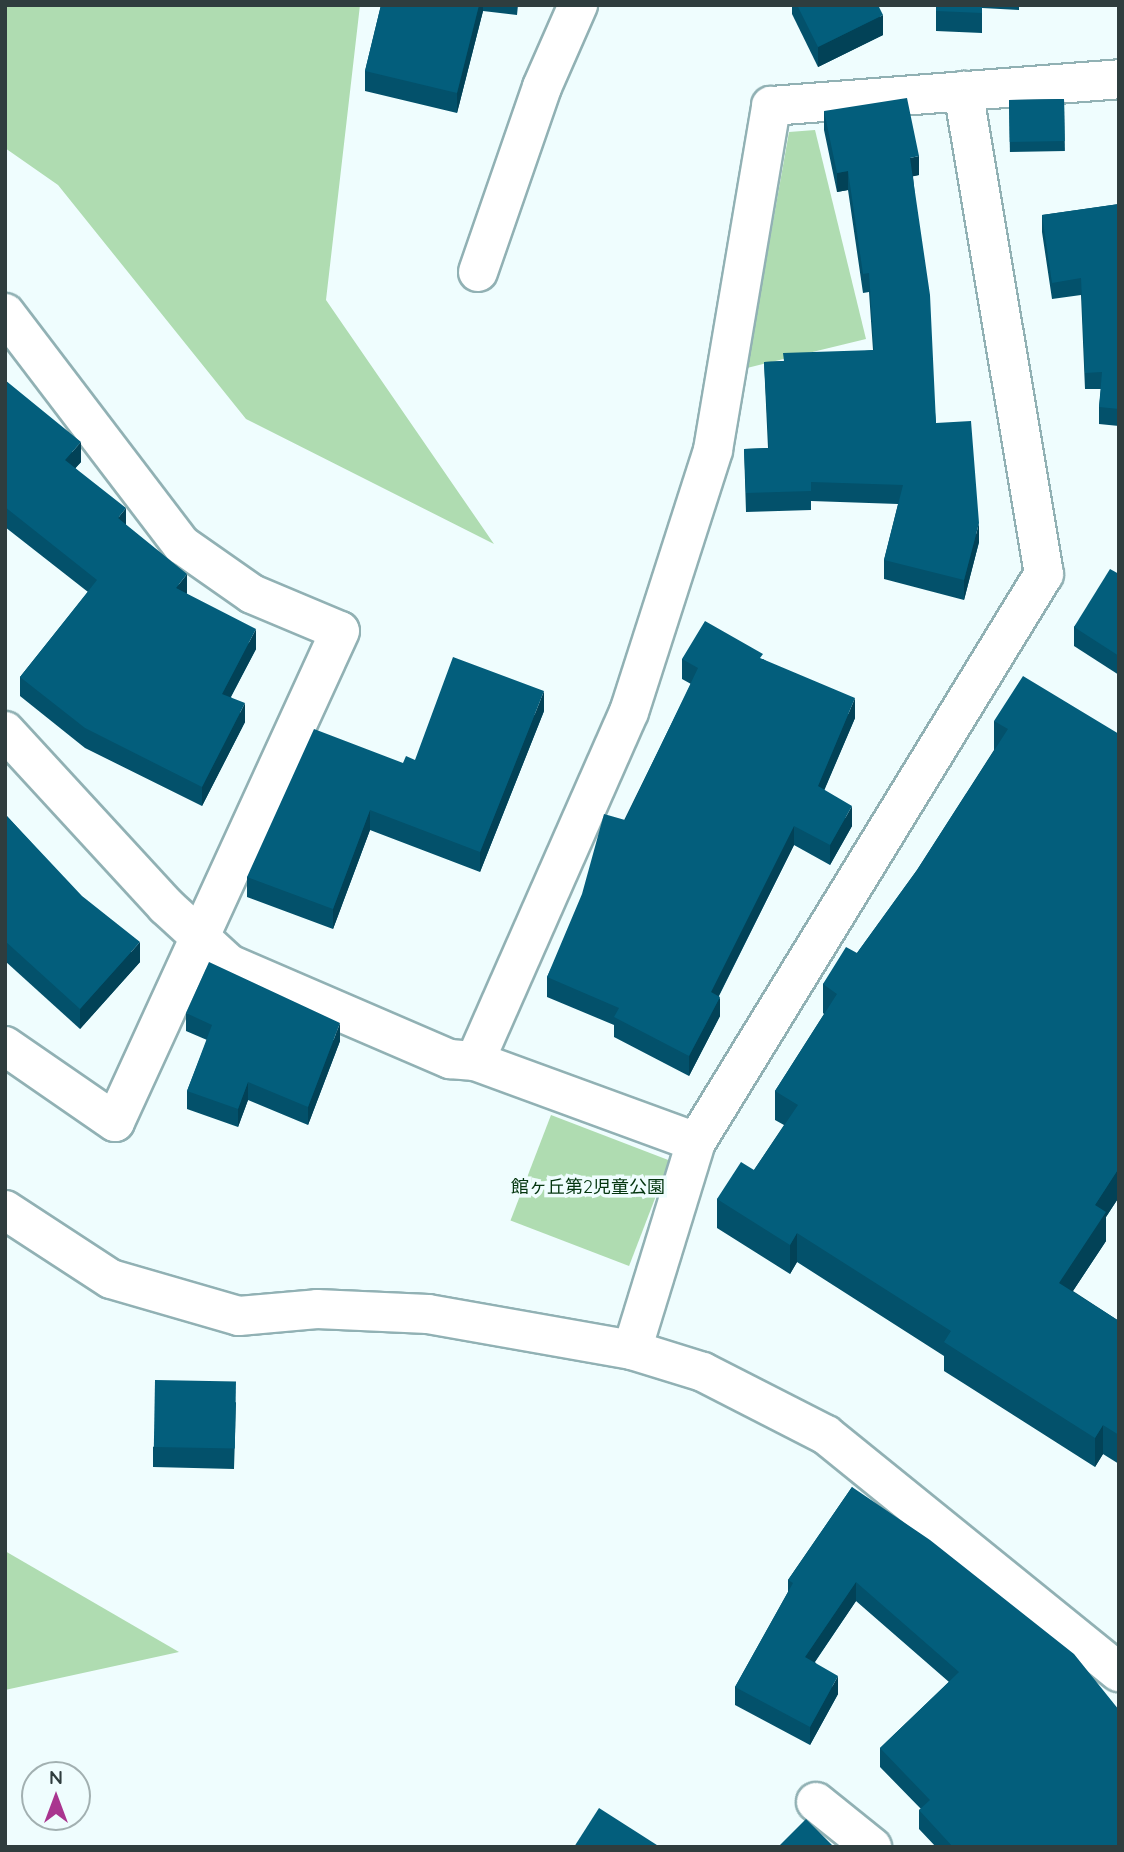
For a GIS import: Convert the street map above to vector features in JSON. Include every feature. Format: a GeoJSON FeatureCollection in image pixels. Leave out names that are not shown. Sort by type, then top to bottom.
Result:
{"type":"FeatureCollection","features":[{"type":"Feature","properties":{"kind":"street"},"geometry":{"type":"LineString","coordinates":[[478,272],[542,86],[578,5]]}},
{"type":"Feature","properties":{"kind":"street"},"geometry":{"type":"LineString","coordinates":[[475,1061],[629,712],[713,450],[771,106],[1119,79]]}},
{"type":"Feature","properties":{"kind":"street"},"geometry":{"type":"LineString","coordinates":[[632,1350],[696,1142],[1044,574],[963,90]]}},
{"type":"Feature","properties":{"kind":"street"},"geometry":{"type":"LineString","coordinates":[[5,313],[183,545],[252,594],[340,631],[115,1122],[5,1046]]}},
{"type":"Feature","properties":{"kind":"street"},"geometry":{"type":"LineString","coordinates":[[5,731],[200,937],[229,964],[450,1059],[475,1061],[696,1142]]}},
{"type":"Feature","properties":{"kind":"street"},"geometry":{"type":"LineString","coordinates":[[5,1210],[111,1279],[239,1316],[317,1309],[428,1314],[632,1350],[703,1372],[827,1435],[1119,1672]]}},
{"type":"Feature","properties":{"kind":"street"},"geometry":{"type":"LineString","coordinates":[[816,1802],[872,1847]]}},
{"type":"Feature","properties":{"kind":"green space"},"geometry":{"type":"Polygon","coordinates":[[[5,5],[360,5],[326,300],[494,544],[246,419],[58,185],[5,148],[5,5]]]}},
{"type":"Feature","properties":{"kind":"green space"},"geometry":{"type":"Polygon","coordinates":[[[815,130],[866,339],[747,368],[789,132],[815,130]]]}},
{"type":"Feature","properties":{"kind":"green space","name":"館ヶ丘第2児童公園"},"geometry":{"type":"Polygon","coordinates":[[[551,1115],[670,1161],[629,1266],[511,1220],[551,1115]]]}},
{"type":"Feature","properties":{"kind":"green space"},"geometry":{"type":"Polygon","coordinates":[[[5,1551],[179,1652],[5,1690],[5,1551]]]}},
{"type":"Feature","properties":{"kind":"building"},"geometry":{"type":"Polygon","coordinates":[[[381,5],[479,5],[457,93],[365,71],[381,5]]]}},
{"type":"Feature","properties":{"kind":"building"},"geometry":{"type":"Polygon","coordinates":[[[797,5],[878,5],[883,15],[818,47],[797,5]]]}},
{"type":"Feature","properties":{"kind":"building"},"geometry":{"type":"Polygon","coordinates":[[[936,5],[982,5],[982,13],[936,11],[936,5]]]}},
{"type":"Feature","properties":{"kind":"building"},"geometry":{"type":"Polygon","coordinates":[[[907,98],[919,156],[910,158],[930,295],[936,423],[971,421],[979,523],[964,580],[884,560],[903,485],[811,482],[811,491],[746,493],[744,449],[769,448],[764,362],[784,361],[783,353],[874,350],[869,273],[863,274],[848,171],[837,173],[824,111],[907,98]]]}},
{"type":"Feature","properties":{"kind":"building"},"geometry":{"type":"Polygon","coordinates":[[[1064,99],[1065,141],[1010,142],[1009,100],[1064,99]]]}},
{"type":"Feature","properties":{"kind":"building"},"geometry":{"type":"Polygon","coordinates":[[[1119,204],[1119,409],[1099,407],[1102,372],[1085,373],[1081,278],[1052,283],[1042,215],[1119,204]]]}},
{"type":"Feature","properties":{"kind":"building"},"geometry":{"type":"Polygon","coordinates":[[[5,380],[81,442],[65,460],[126,508],[118,518],[187,574],[176,588],[256,629],[222,694],[245,703],[202,787],[85,728],[20,677],[97,580],[5,507],[5,380]]]}},
{"type":"Feature","properties":{"kind":"building"},"geometry":{"type":"Polygon","coordinates":[[[1110,569],[1119,574],[1119,656],[1074,627],[1110,569]]]}},
{"type":"Feature","properties":{"kind":"building"},"geometry":{"type":"Polygon","coordinates":[[[705,621],[763,654],[760,658],[855,698],[818,786],[852,806],[830,845],[794,826],[711,992],[720,997],[689,1056],[614,1017],[619,1008],[547,977],[582,894],[604,814],[625,820],[698,668],[682,659],[705,621]]]}},
{"type":"Feature","properties":{"kind":"building"},"geometry":{"type":"Polygon","coordinates":[[[453,657],[544,691],[480,852],[370,810],[333,909],[247,877],[314,729],[403,763],[406,756],[415,760],[453,657]]]}},
{"type":"Feature","properties":{"kind":"building"},"geometry":{"type":"Polygon","coordinates":[[[1023,676],[1119,734],[1119,1168],[1095,1205],[1106,1212],[1059,1283],[1119,1321],[1119,1435],[1103,1425],[1095,1438],[944,1342],[951,1331],[797,1233],[790,1245],[717,1199],[741,1162],[754,1170],[798,1105],[775,1091],[837,994],[823,984],[846,947],[857,953],[917,870],[1008,729],[994,721],[1023,676]]]}},
{"type":"Feature","properties":{"kind":"building"},"geometry":{"type":"Polygon","coordinates":[[[5,814],[82,896],[140,942],[80,1009],[5,941],[5,814]]]}},
{"type":"Feature","properties":{"kind":"building"},"geometry":{"type":"Polygon","coordinates":[[[209,962],[340,1023],[308,1107],[248,1082],[238,1109],[187,1091],[212,1025],[186,1013],[209,962]]]}},
{"type":"Feature","properties":{"kind":"building"},"geometry":{"type":"Polygon","coordinates":[[[155,1380],[236,1381],[235,1448],[154,1447],[155,1380]]]}},
{"type":"Feature","properties":{"kind":"building"},"geometry":{"type":"Polygon","coordinates":[[[852,1487],[930,1540],[1074,1654],[1119,1710],[1119,1847],[953,1847],[919,1810],[930,1800],[880,1748],[959,1672],[856,1582],[805,1657],[838,1676],[810,1727],[735,1687],[793,1583],[788,1580],[852,1487]]]}},
{"type":"Feature","properties":{"kind":"building"},"geometry":{"type":"Polygon","coordinates":[[[599,1808],[660,1847],[574,1847],[599,1808]]]}},
{"type":"Feature","properties":{"kind":"building"},"geometry":{"type":"Polygon","coordinates":[[[806,1819],[834,1847],[778,1847],[806,1819]]]}}]}
